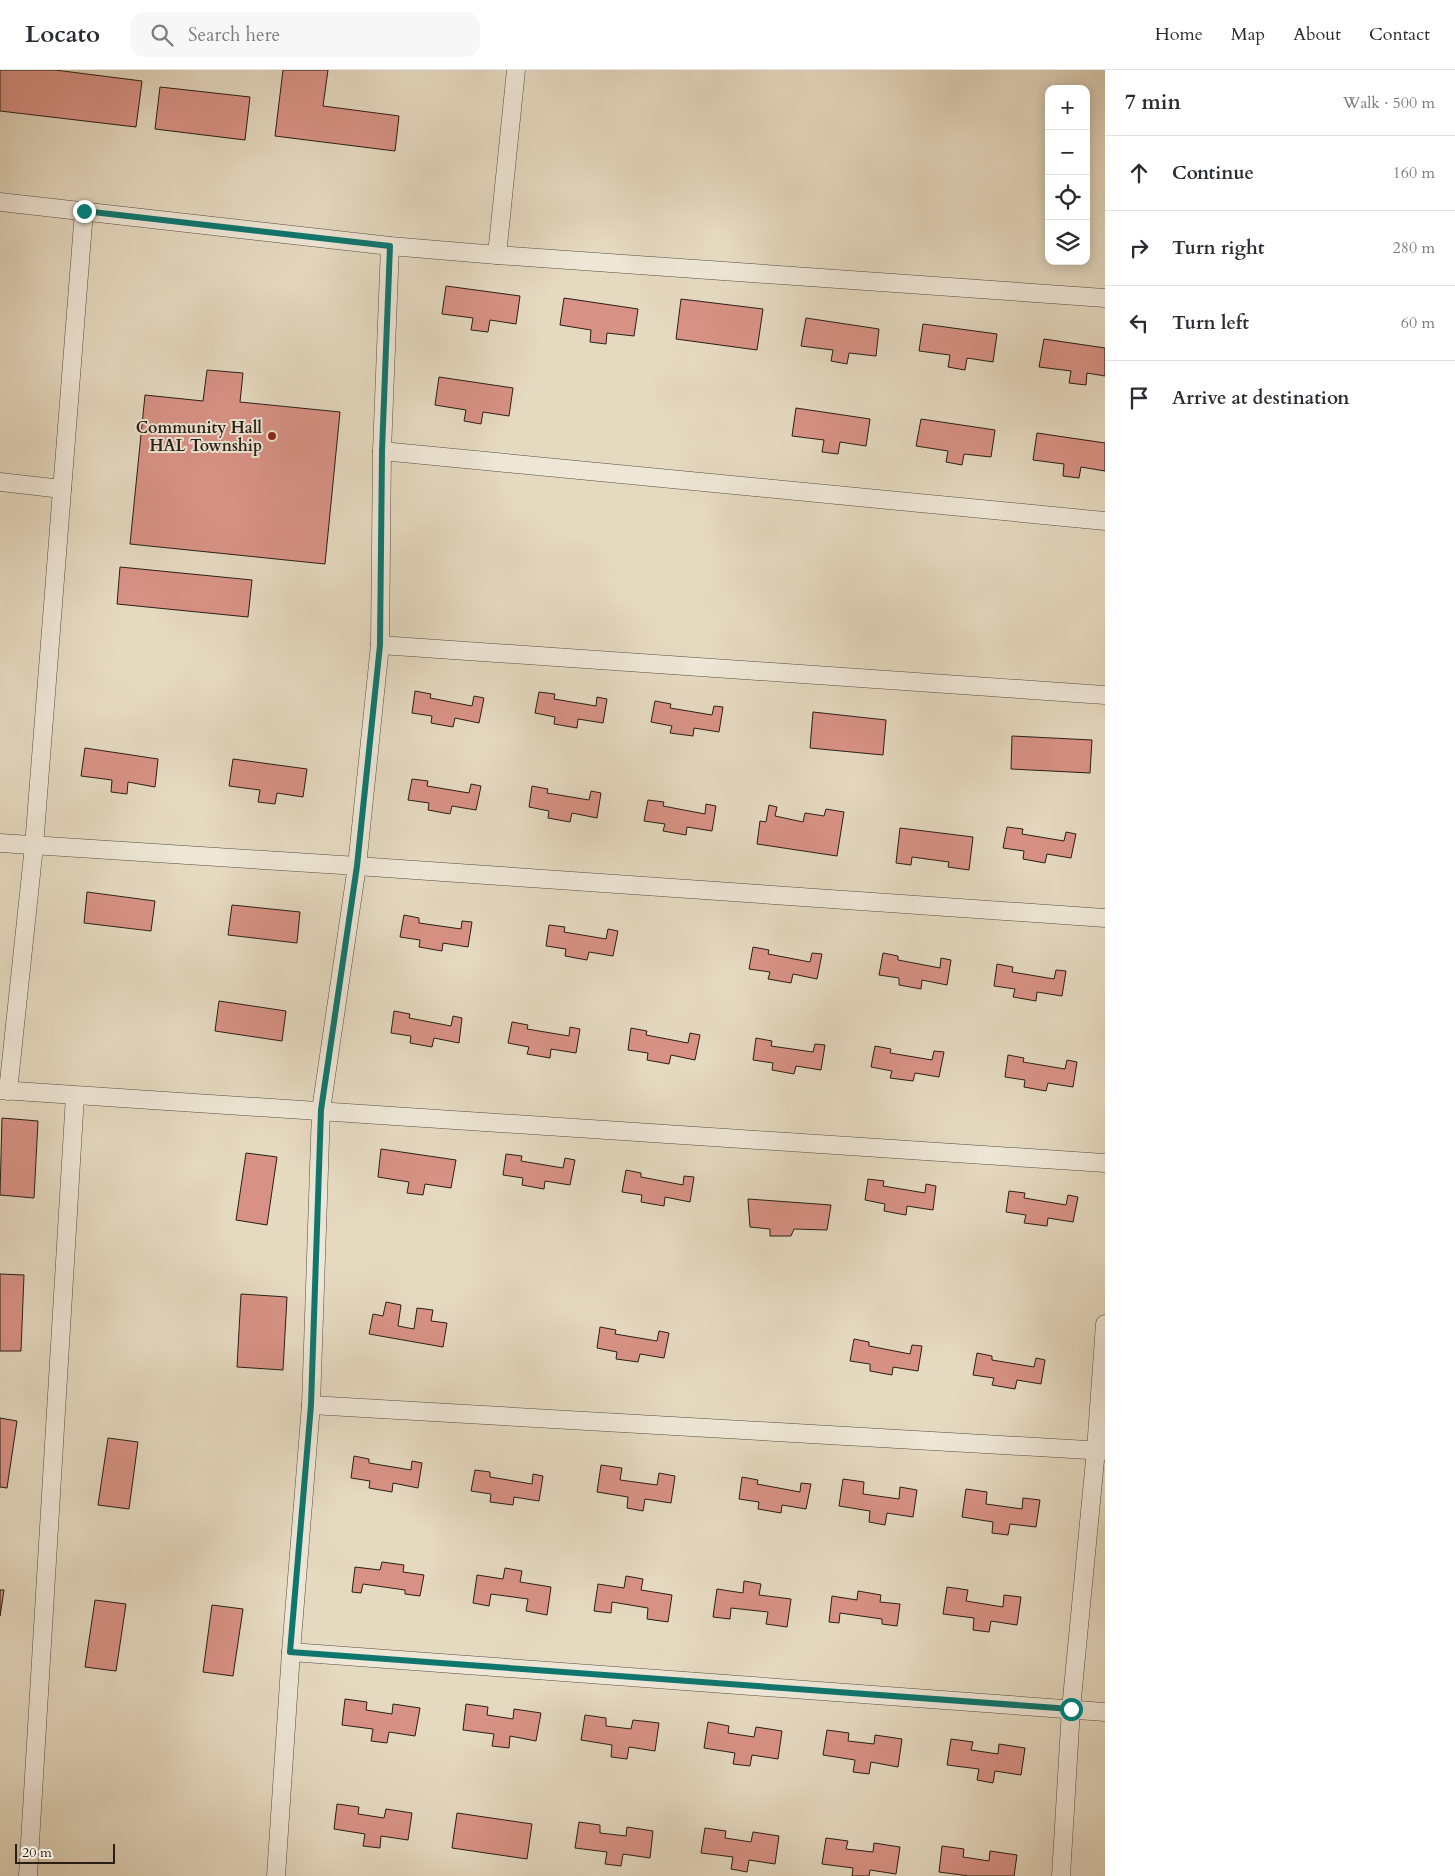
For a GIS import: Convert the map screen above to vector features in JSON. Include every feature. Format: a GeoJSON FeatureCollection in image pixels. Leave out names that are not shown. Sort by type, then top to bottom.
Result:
{"type":"FeatureCollection","features":[{"type":"Feature","properties":{"kind":"lane"},"geometry":{"type":"LineString","coordinates":[[497,255],[516,70]]}},
{"type":"Feature","properties":{"kind":"lane"},"geometry":{"type":"LineString","coordinates":[[0,202],[390,246],[1105,298]]}},
{"type":"Feature","properties":{"kind":"lane"},"geometry":{"type":"LineString","coordinates":[[84,211],[34,846],[4,1090],[1105,1163]]}},
{"type":"Feature","properties":{"kind":"lane"},"geometry":{"type":"LineString","coordinates":[[276,1876],[290,1652],[311,1405],[321,1110],[357,866],[380,645],[382,451],[390,246]]}},
{"type":"Feature","properties":{"kind":"lane"},"geometry":{"type":"LineString","coordinates":[[382,451],[1105,521]]}},
{"type":"Feature","properties":{"kind":"lane"},"geometry":{"type":"LineString","coordinates":[[0,482],[62,489]]}},
{"type":"Feature","properties":{"kind":"lane"},"geometry":{"type":"LineString","coordinates":[[380,645],[1105,695]]}},
{"type":"Feature","properties":{"kind":"lane"},"geometry":{"type":"LineString","coordinates":[[0,843],[1105,918]]}},
{"type":"Feature","properties":{"kind":"lane"},"geometry":{"type":"LineString","coordinates":[[28,1876],[75,1096]]}},
{"type":"Feature","properties":{"kind":"lane"},"geometry":{"type":"LineString","coordinates":[[1061,1876],[1071,1709],[1101,1451],[1105,1324]]}},
{"type":"Feature","properties":{"kind":"lane"},"geometry":{"type":"LineString","coordinates":[[311,1405],[1101,1451]]}},
{"type":"Feature","properties":{"kind":"lane"},"geometry":{"type":"LineString","coordinates":[[290,1652],[1105,1712]]}},
{"type":"Feature","properties":{"kind":"building"},"geometry":{"type":"Polygon","coordinates":[[[0,70],[55,70],[142,81],[136,127],[0,111],[0,70]]]}},
{"type":"Feature","properties":{"kind":"building"},"geometry":{"type":"Polygon","coordinates":[[[283,70],[328,70],[323,106],[399,116],[395,151],[275,136],[283,70]]]}},
{"type":"Feature","properties":{"kind":"building"},"geometry":{"type":"Polygon","coordinates":[[[160,87],[250,97],[245,140],[155,129],[160,87]]]}},
{"type":"Feature","properties":{"kind":"building"},"geometry":{"type":"Polygon","coordinates":[[[446,286],[520,296],[516,324],[490,320],[488,332],[471,330],[473,318],[442,314],[446,286]]]}},
{"type":"Feature","properties":{"kind":"building"},"geometry":{"type":"Polygon","coordinates":[[[564,298],[638,309],[634,336],[607,333],[606,344],[590,342],[591,330],[560,325],[564,298]]]}},
{"type":"Feature","properties":{"kind":"building"},"geometry":{"type":"Polygon","coordinates":[[[681,299],[763,309],[757,350],[676,339],[681,299]]]}},
{"type":"Feature","properties":{"kind":"building"},"geometry":{"type":"Polygon","coordinates":[[[806,318],[879,329],[876,356],[849,353],[847,364],[831,361],[833,350],[801,346],[806,318]]]}},
{"type":"Feature","properties":{"kind":"building"},"geometry":{"type":"Polygon","coordinates":[[[923,324],[997,334],[993,362],[967,358],[965,370],[948,367],[950,355],[919,351],[923,324]]]}},
{"type":"Feature","properties":{"kind":"building"},"geometry":{"type":"Polygon","coordinates":[[[1044,339],[1105,348],[1105,376],[1087,373],[1086,385],[1069,383],[1071,371],[1039,367],[1044,339]]]}},
{"type":"Feature","properties":{"kind":"building"},"geometry":{"type":"Polygon","coordinates":[[[207,370],[243,373],[240,402],[340,412],[325,564],[130,544],[145,395],[203,401],[207,370]]]}},
{"type":"Feature","properties":{"kind":"building"},"geometry":{"type":"Polygon","coordinates":[[[439,377],[513,388],[509,416],[483,412],[481,424],[464,421],[466,410],[435,405],[439,377]]]}},
{"type":"Feature","properties":{"kind":"building"},"geometry":{"type":"Polygon","coordinates":[[[796,408],[870,419],[866,446],[840,442],[838,454],[822,452],[824,440],[792,436],[796,408]]]}},
{"type":"Feature","properties":{"kind":"building"},"geometry":{"type":"Polygon","coordinates":[[[921,419],[995,430],[991,457],[964,454],[962,465],[946,462],[948,451],[916,446],[921,419]]]}},
{"type":"Feature","properties":{"kind":"building"},"geometry":{"type":"Polygon","coordinates":[[[1037,433],[1105,443],[1105,471],[1081,467],[1079,478],[1063,476],[1064,464],[1033,460],[1037,433]]]}},
{"type":"Feature","properties":{"kind":"building"},"geometry":{"type":"Polygon","coordinates":[[[120,567],[252,580],[248,617],[117,604],[120,567]]]}},
{"type":"Feature","properties":{"kind":"building"},"geometry":{"type":"Polygon","coordinates":[[[415,691],[431,694],[430,698],[472,706],[474,696],[484,698],[479,723],[455,718],[453,727],[431,723],[432,716],[412,713],[415,691]]]}},
{"type":"Feature","properties":{"kind":"building"},"geometry":{"type":"Polygon","coordinates":[[[539,692],[555,694],[554,699],[596,706],[597,697],[607,699],[603,723],[578,719],[577,728],[554,724],[555,717],[535,713],[539,692]]]}},
{"type":"Feature","properties":{"kind":"building"},"geometry":{"type":"Polygon","coordinates":[[[655,701],[671,704],[670,708],[712,715],[714,706],[723,707],[719,732],[694,728],[693,736],[670,733],[672,726],[651,722],[655,701]]]}},
{"type":"Feature","properties":{"kind":"building"},"geometry":{"type":"Polygon","coordinates":[[[813,712],[886,720],[883,755],[810,748],[813,712]]]}},
{"type":"Feature","properties":{"kind":"building"},"geometry":{"type":"Polygon","coordinates":[[[1012,736],[1092,740],[1090,773],[1011,769],[1012,736]]]}},
{"type":"Feature","properties":{"kind":"building"},"geometry":{"type":"Polygon","coordinates":[[[85,748],[158,759],[155,787],[128,782],[127,794],[111,792],[112,780],[81,776],[85,748]]]}},
{"type":"Feature","properties":{"kind":"building"},"geometry":{"type":"Polygon","coordinates":[[[233,759],[307,769],[303,797],[277,793],[275,804],[258,802],[260,790],[229,786],[233,759]]]}},
{"type":"Feature","properties":{"kind":"building"},"geometry":{"type":"Polygon","coordinates":[[[412,779],[428,781],[427,786],[469,793],[471,784],[481,786],[476,810],[452,806],[450,814],[428,810],[429,803],[408,800],[412,779]]]}},
{"type":"Feature","properties":{"kind":"building"},"geometry":{"type":"Polygon","coordinates":[[[532,786],[548,789],[547,793],[589,800],[591,791],[601,793],[597,818],[572,813],[570,822],[548,818],[549,811],[529,807],[532,786]]]}},
{"type":"Feature","properties":{"kind":"building"},"geometry":{"type":"Polygon","coordinates":[[[648,800],[664,802],[663,806],[705,814],[706,804],[716,806],[712,831],[687,827],[686,835],[663,831],[665,824],[644,821],[648,800]]]}},
{"type":"Feature","properties":{"kind":"building"},"geometry":{"type":"Polygon","coordinates":[[[769,805],[777,807],[775,816],[803,822],[805,813],[824,816],[826,809],[844,812],[837,856],[757,844],[760,821],[766,822],[769,805]]]}},
{"type":"Feature","properties":{"kind":"building"},"geometry":{"type":"Polygon","coordinates":[[[1007,827],[1023,829],[1022,834],[1064,841],[1066,832],[1076,834],[1071,858],[1047,854],[1045,863],[1023,859],[1024,851],[1003,848],[1007,827]]]}},
{"type":"Feature","properties":{"kind":"building"},"geometry":{"type":"Polygon","coordinates":[[[900,828],[973,837],[969,870],[948,867],[949,862],[912,857],[911,865],[896,863],[900,828]]]}},
{"type":"Feature","properties":{"kind":"building"},"geometry":{"type":"Polygon","coordinates":[[[87,892],[155,901],[151,931],[84,923],[87,892]]]}},
{"type":"Feature","properties":{"kind":"building"},"geometry":{"type":"Polygon","coordinates":[[[232,905],[300,912],[297,943],[228,935],[232,905]]]}},
{"type":"Feature","properties":{"kind":"building"},"geometry":{"type":"Polygon","coordinates":[[[404,915],[419,918],[419,923],[461,929],[462,921],[472,922],[468,947],[443,943],[442,951],[419,947],[420,940],[400,937],[404,915]]]}},
{"type":"Feature","properties":{"kind":"building"},"geometry":{"type":"Polygon","coordinates":[[[549,925],[565,927],[564,932],[606,939],[608,929],[618,931],[613,956],[589,952],[587,960],[565,956],[566,949],[546,946],[549,925]]]}},
{"type":"Feature","properties":{"kind":"building"},"geometry":{"type":"Polygon","coordinates":[[[753,947],[769,950],[768,954],[810,962],[812,953],[822,954],[817,979],[793,974],[791,983],[768,979],[770,972],[749,969],[753,947]]]}},
{"type":"Feature","properties":{"kind":"building"},"geometry":{"type":"Polygon","coordinates":[[[883,953],[898,956],[898,960],[940,968],[941,958],[951,960],[947,985],[922,980],[921,989],[899,985],[899,978],[879,975],[883,953]]]}},
{"type":"Feature","properties":{"kind":"building"},"geometry":{"type":"Polygon","coordinates":[[[997,964],[1013,967],[1012,972],[1054,979],[1056,970],[1066,971],[1062,996],[1037,992],[1036,1001],[1013,997],[1015,989],[994,986],[997,964]]]}},
{"type":"Feature","properties":{"kind":"building"},"geometry":{"type":"Polygon","coordinates":[[[219,1001],[286,1011],[282,1041],[215,1031],[219,1001]]]}},
{"type":"Feature","properties":{"kind":"building"},"geometry":{"type":"Polygon","coordinates":[[[394,1011],[410,1014],[409,1018],[451,1026],[453,1016],[462,1018],[459,1043],[434,1038],[432,1047],[410,1043],[411,1036],[391,1033],[394,1011]]]}},
{"type":"Feature","properties":{"kind":"building"},"geometry":{"type":"Polygon","coordinates":[[[512,1022],[528,1025],[527,1029],[569,1036],[570,1027],[580,1029],[576,1053],[551,1049],[550,1058],[527,1054],[529,1047],[508,1043],[512,1022]]]}},
{"type":"Feature","properties":{"kind":"building"},"geometry":{"type":"Polygon","coordinates":[[[631,1028],[647,1031],[646,1035],[688,1043],[690,1033],[700,1035],[695,1060],[671,1055],[669,1064],[647,1060],[648,1053],[628,1050],[631,1028]]]}},
{"type":"Feature","properties":{"kind":"building"},"geometry":{"type":"Polygon","coordinates":[[[756,1038],[772,1041],[771,1046],[813,1052],[815,1044],[825,1045],[821,1070],[796,1066],[794,1074],[772,1070],[773,1063],[753,1060],[756,1038]]]}},
{"type":"Feature","properties":{"kind":"building"},"geometry":{"type":"Polygon","coordinates":[[[875,1046],[891,1049],[890,1053],[932,1060],[934,1051],[944,1052],[939,1077],[915,1073],[913,1081],[890,1078],[892,1071],[871,1067],[875,1046]]]}},
{"type":"Feature","properties":{"kind":"building"},"geometry":{"type":"Polygon","coordinates":[[[1008,1055],[1024,1058],[1023,1062],[1065,1069],[1067,1060],[1077,1062],[1073,1087],[1048,1083],[1046,1091],[1024,1087],[1025,1080],[1005,1077],[1008,1055]]]}},
{"type":"Feature","properties":{"kind":"building"},"geometry":{"type":"Polygon","coordinates":[[[2,1118],[38,1121],[34,1198],[0,1195],[2,1118]]]}},
{"type":"Feature","properties":{"kind":"building"},"geometry":{"type":"Polygon","coordinates":[[[381,1149],[456,1160],[451,1188],[425,1184],[423,1195],[407,1193],[409,1182],[378,1177],[381,1149]]]}},
{"type":"Feature","properties":{"kind":"building"},"geometry":{"type":"Polygon","coordinates":[[[246,1153],[277,1157],[267,1225],[236,1220],[246,1153]]]}},
{"type":"Feature","properties":{"kind":"building"},"geometry":{"type":"Polygon","coordinates":[[[506,1154],[522,1156],[521,1161],[563,1168],[565,1158],[575,1160],[570,1185],[545,1181],[544,1189],[522,1185],[523,1178],[503,1175],[506,1154]]]}},
{"type":"Feature","properties":{"kind":"building"},"geometry":{"type":"Polygon","coordinates":[[[626,1170],[641,1173],[641,1177],[683,1185],[684,1176],[694,1177],[690,1202],[665,1197],[664,1206],[641,1202],[642,1195],[622,1192],[626,1170]]]}},
{"type":"Feature","properties":{"kind":"building"},"geometry":{"type":"Polygon","coordinates":[[[868,1179],[884,1181],[883,1186],[925,1193],[926,1184],[936,1186],[933,1210],[907,1206],[906,1215],[884,1211],[885,1204],[865,1200],[868,1179]]]}},
{"type":"Feature","properties":{"kind":"building"},"geometry":{"type":"Polygon","coordinates":[[[1009,1191],[1025,1193],[1024,1198],[1066,1205],[1068,1195],[1078,1197],[1073,1222],[1048,1218],[1047,1226],[1024,1223],[1026,1215],[1006,1212],[1009,1191]]]}},
{"type":"Feature","properties":{"kind":"building"},"geometry":{"type":"Polygon","coordinates":[[[748,1199],[831,1205],[827,1230],[794,1229],[791,1236],[770,1236],[770,1229],[750,1227],[748,1199]]]}},
{"type":"Feature","properties":{"kind":"building"},"geometry":{"type":"Polygon","coordinates":[[[0,1274],[24,1275],[21,1351],[0,1351],[0,1274]]]}},
{"type":"Feature","properties":{"kind":"building"},"geometry":{"type":"Polygon","coordinates":[[[241,1294],[287,1297],[283,1370],[237,1367],[241,1294]]]}},
{"type":"Feature","properties":{"kind":"building"},"geometry":{"type":"Polygon","coordinates":[[[386,1302],[401,1305],[398,1326],[414,1329],[417,1308],[433,1310],[431,1321],[447,1323],[443,1347],[369,1334],[373,1314],[383,1316],[386,1302]]]}},
{"type":"Feature","properties":{"kind":"building"},"geometry":{"type":"Polygon","coordinates":[[[600,1327],[616,1330],[615,1334],[657,1341],[659,1331],[669,1333],[664,1358],[640,1354],[638,1362],[616,1359],[617,1352],[597,1348],[600,1327]]]}},
{"type":"Feature","properties":{"kind":"building"},"geometry":{"type":"Polygon","coordinates":[[[854,1339],[869,1342],[869,1346],[910,1354],[912,1345],[922,1346],[918,1371],[893,1367],[892,1375],[870,1371],[870,1364],[850,1361],[854,1339]]]}},
{"type":"Feature","properties":{"kind":"building"},"geometry":{"type":"Polygon","coordinates":[[[977,1353],[992,1356],[992,1360],[1034,1367],[1036,1358],[1045,1360],[1041,1384],[1017,1380],[1015,1389],[992,1385],[994,1378],[973,1375],[977,1353]]]}},
{"type":"Feature","properties":{"kind":"building"},"geometry":{"type":"Polygon","coordinates":[[[0,1418],[17,1421],[7,1488],[0,1487],[0,1418]]]}},
{"type":"Feature","properties":{"kind":"building"},"geometry":{"type":"Polygon","coordinates":[[[108,1438],[138,1442],[129,1509],[98,1505],[108,1438]]]}},
{"type":"Feature","properties":{"kind":"building"},"geometry":{"type":"Polygon","coordinates":[[[354,1456],[369,1459],[369,1463],[411,1470],[412,1461],[422,1463],[418,1488],[393,1483],[392,1492],[369,1488],[370,1481],[351,1478],[354,1456]]]}},
{"type":"Feature","properties":{"kind":"building"},"geometry":{"type":"Polygon","coordinates":[[[601,1465],[622,1468],[620,1480],[657,1485],[659,1473],[675,1476],[671,1503],[645,1499],[643,1511],[627,1508],[628,1497],[597,1492],[601,1465]]]}},
{"type":"Feature","properties":{"kind":"building"},"geometry":{"type":"Polygon","coordinates":[[[475,1470],[490,1472],[490,1477],[532,1484],[533,1474],[543,1476],[539,1501],[514,1497],[513,1505],[490,1502],[491,1494],[471,1491],[475,1470]]]}},
{"type":"Feature","properties":{"kind":"building"},"geometry":{"type":"Polygon","coordinates":[[[742,1477],[758,1480],[757,1484],[800,1492],[801,1483],[811,1484],[806,1509],[782,1505],[781,1513],[758,1509],[759,1502],[739,1499],[742,1477]]]}},
{"type":"Feature","properties":{"kind":"building"},"geometry":{"type":"Polygon","coordinates":[[[843,1479],[864,1482],[863,1494],[899,1499],[900,1487],[917,1490],[913,1517],[887,1513],[885,1525],[869,1522],[870,1511],[839,1506],[843,1479]]]}},
{"type":"Feature","properties":{"kind":"building"},"geometry":{"type":"Polygon","coordinates":[[[966,1489],[987,1492],[986,1504],[1022,1509],[1023,1498],[1040,1500],[1036,1527],[1010,1524],[1008,1535],[992,1533],[993,1522],[962,1517],[966,1489]]]}},
{"type":"Feature","properties":{"kind":"building"},"geometry":{"type":"Polygon","coordinates":[[[382,1562],[404,1565],[403,1572],[424,1575],[420,1596],[405,1594],[405,1590],[363,1584],[361,1593],[352,1592],[355,1567],[380,1570],[382,1562]]]}},
{"type":"Feature","properties":{"kind":"building"},"geometry":{"type":"Polygon","coordinates":[[[505,1568],[522,1571],[520,1582],[551,1587],[547,1615],[526,1611],[528,1599],[491,1594],[489,1606],[473,1603],[477,1575],[503,1579],[505,1568]]]}},
{"type":"Feature","properties":{"kind":"building"},"geometry":{"type":"Polygon","coordinates":[[[626,1576],[643,1579],[641,1590],[672,1595],[668,1622],[647,1619],[648,1608],[612,1602],[611,1613],[594,1611],[598,1584],[624,1588],[626,1576]]]}},
{"type":"Feature","properties":{"kind":"building"},"geometry":{"type":"Polygon","coordinates":[[[744,1581],[761,1584],[759,1595],[791,1599],[787,1627],[766,1624],[768,1612],[731,1608],[730,1619],[713,1617],[717,1589],[743,1593],[744,1581]]]}},
{"type":"Feature","properties":{"kind":"building"},"geometry":{"type":"Polygon","coordinates":[[[947,1587],[968,1590],[966,1601],[1003,1607],[1004,1595],[1021,1597],[1017,1625],[991,1621],[989,1632],[973,1630],[974,1618],[943,1614],[947,1587]]]}},
{"type":"Feature","properties":{"kind":"building"},"geometry":{"type":"Polygon","coordinates":[[[0,1590],[4,1590],[0,1616],[0,1590]]]}},
{"type":"Feature","properties":{"kind":"building"},"geometry":{"type":"Polygon","coordinates":[[[858,1591],[881,1595],[880,1602],[900,1604],[897,1626],[882,1624],[882,1619],[840,1613],[839,1623],[829,1622],[832,1596],[857,1600],[858,1591]]]}},
{"type":"Feature","properties":{"kind":"building"},"geometry":{"type":"Polygon","coordinates":[[[95,1600],[126,1604],[116,1671],[85,1667],[95,1600]]]}},
{"type":"Feature","properties":{"kind":"building"},"geometry":{"type":"Polygon","coordinates":[[[212,1605],[243,1609],[233,1676],[203,1672],[212,1605]]]}},
{"type":"Feature","properties":{"kind":"building"},"geometry":{"type":"Polygon","coordinates":[[[345,1699],[367,1702],[366,1710],[392,1714],[393,1704],[420,1708],[415,1736],[389,1732],[387,1743],[371,1741],[373,1729],[342,1725],[345,1699]]]}},
{"type":"Feature","properties":{"kind":"building"},"geometry":{"type":"Polygon","coordinates":[[[466,1704],[488,1707],[487,1715],[513,1719],[514,1709],[541,1713],[536,1741],[510,1736],[509,1748],[492,1746],[494,1734],[463,1730],[466,1704]]]}},
{"type":"Feature","properties":{"kind":"building"},"geometry":{"type":"Polygon","coordinates":[[[585,1715],[606,1718],[606,1726],[631,1729],[633,1720],[659,1723],[655,1751],[629,1747],[627,1759],[611,1757],[612,1745],[581,1740],[585,1715]]]}},
{"type":"Feature","properties":{"kind":"building"},"geometry":{"type":"Polygon","coordinates":[[[708,1722],[729,1726],[728,1733],[754,1737],[756,1727],[782,1731],[778,1759],[752,1755],[750,1766],[733,1764],[735,1753],[704,1748],[708,1722]]]}},
{"type":"Feature","properties":{"kind":"building"},"geometry":{"type":"Polygon","coordinates":[[[827,1730],[849,1733],[848,1741],[874,1744],[875,1735],[902,1739],[898,1767],[871,1762],[869,1774],[853,1772],[855,1760],[823,1755],[827,1730]]]}},
{"type":"Feature","properties":{"kind":"building"},"geometry":{"type":"Polygon","coordinates":[[[951,1739],[973,1742],[971,1750],[998,1754],[999,1744],[1025,1748],[1021,1775],[995,1771],[993,1783],[977,1780],[979,1769],[947,1765],[951,1739]]]}},
{"type":"Feature","properties":{"kind":"building"},"geometry":{"type":"Polygon","coordinates":[[[337,1804],[359,1807],[358,1814],[384,1818],[386,1809],[412,1813],[408,1840],[381,1836],[380,1848],[363,1846],[365,1834],[334,1829],[337,1804]]]}},
{"type":"Feature","properties":{"kind":"building"},"geometry":{"type":"Polygon","coordinates":[[[457,1813],[532,1824],[527,1859],[452,1848],[457,1813]]]}},
{"type":"Feature","properties":{"kind":"building"},"geometry":{"type":"Polygon","coordinates":[[[579,1822],[600,1825],[600,1833],[626,1836],[627,1827],[653,1831],[650,1858],[623,1854],[621,1866],[605,1864],[607,1852],[575,1848],[579,1822]]]}},
{"type":"Feature","properties":{"kind":"building"},"geometry":{"type":"Polygon","coordinates":[[[705,1828],[726,1831],[725,1838],[751,1842],[753,1832],[779,1836],[775,1864],[749,1860],[747,1872],[731,1869],[733,1857],[701,1853],[705,1828]]]}},
{"type":"Feature","properties":{"kind":"building"},"geometry":{"type":"Polygon","coordinates":[[[826,1838],[848,1841],[846,1849],[873,1852],[874,1843],[900,1847],[896,1874],[870,1870],[869,1876],[852,1876],[853,1868],[822,1864],[826,1838]]]}},
{"type":"Feature","properties":{"kind":"building"},"geometry":{"type":"Polygon","coordinates":[[[942,1846],[964,1849],[963,1857],[989,1861],[990,1851],[1017,1855],[1014,1876],[969,1876],[939,1872],[942,1846]]]}},
{"type":"Feature","properties":{"kind":"place","name":"Community Hall HAL Township"},"geometry":{"type":"Point","coordinates":[272,436]}},
{"type":"Feature","properties":{"kind":"route"},"geometry":{"type":"LineString","coordinates":[[84,211],[390,246],[382,451],[380,645],[357,866],[321,1110],[311,1405],[290,1652],[1071,1709]]}}]}
